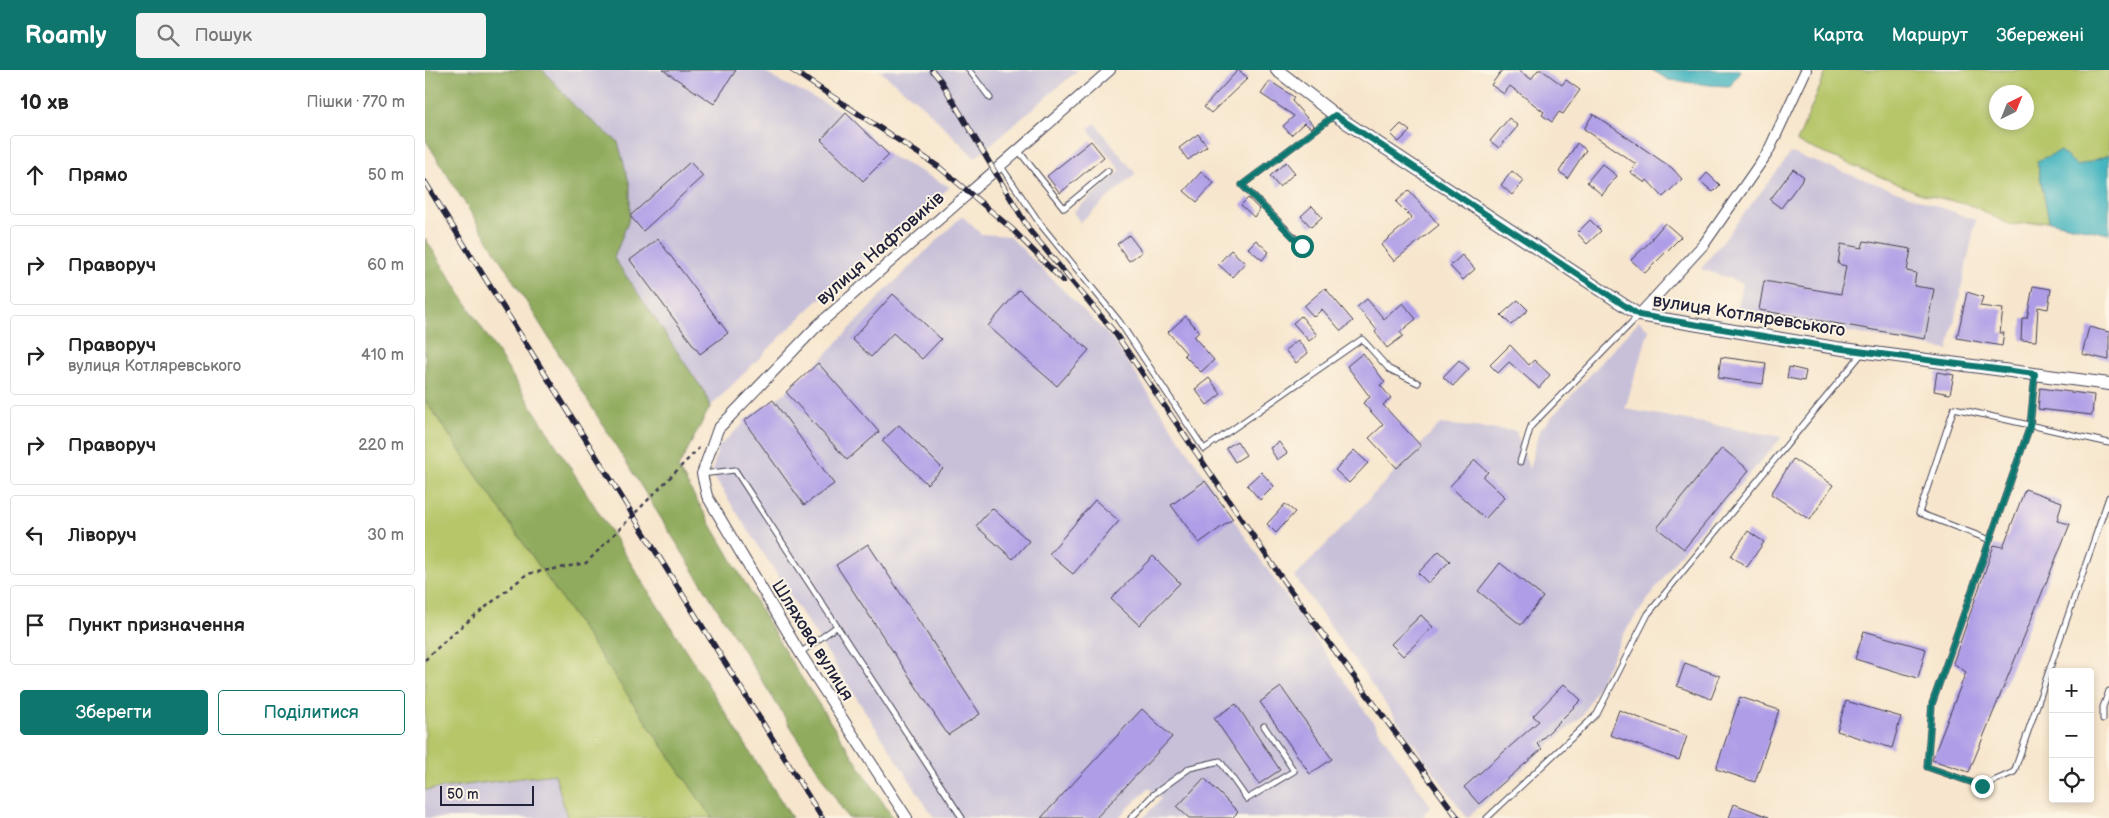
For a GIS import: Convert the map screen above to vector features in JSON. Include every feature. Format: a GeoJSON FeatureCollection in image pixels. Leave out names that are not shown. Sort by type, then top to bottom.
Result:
{"type":"FeatureCollection","features":[{"type":"Feature","properties":{"kind":"street","name":"вулиця Нафтовиків"},"geometry":{"type":"LineString","coordinates":[[702,474],[718,429],[819,324],[1110,70]]}},
{"type":"Feature","properties":{"kind":"street","name":"вулиця Котляревського"},"geometry":{"type":"LineString","coordinates":[[1277,70],[1335,115],[1639,315],[1863,352],[2109,384]]}},
{"type":"Feature","properties":{"kind":"street"},"geometry":{"type":"LineString","coordinates":[[1639,315],[1704,244],[1763,160],[1806,70]]}},
{"type":"Feature","properties":{"kind":"street","name":"Шляхова вулиця"},"geometry":{"type":"LineString","coordinates":[[702,474],[707,496],[800,653],[907,818]]}},
{"type":"Feature","properties":{"kind":"lane"},"geometry":{"type":"LineString","coordinates":[[969,70],[990,98]]}},
{"type":"Feature","properties":{"kind":"lane"},"geometry":{"type":"LineString","coordinates":[[1302,246],[1242,185],[1335,115]]}},
{"type":"Feature","properties":{"kind":"lane"},"geometry":{"type":"LineString","coordinates":[[1018,149],[1063,208],[1108,171]]}},
{"type":"Feature","properties":{"kind":"lane"},"geometry":{"type":"LineString","coordinates":[[1000,165],[1041,225],[1119,321],[1204,449],[1362,339],[1389,369],[1418,383]]}},
{"type":"Feature","properties":{"kind":"lane"},"geometry":{"type":"LineString","coordinates":[[1520,462],[1531,426],[1639,315]]}},
{"type":"Feature","properties":{"kind":"lane"},"geometry":{"type":"LineString","coordinates":[[1487,818],[1597,714],[1648,614],[1863,352]]}},
{"type":"Feature","properties":{"kind":"lane"},"geometry":{"type":"LineString","coordinates":[[2035,374],[2030,426],[1932,704],[1927,767],[1982,786],[2013,772],[2109,497]]}},
{"type":"Feature","properties":{"kind":"lane"},"geometry":{"type":"LineString","coordinates":[[1990,540],[1919,513],[1954,408],[2109,443]]}},
{"type":"Feature","properties":{"kind":"lane"},"geometry":{"type":"LineString","coordinates":[[702,474],[735,470],[962,818]]}},
{"type":"Feature","properties":{"kind":"lane"},"geometry":{"type":"LineString","coordinates":[[800,653],[836,627]]}},
{"type":"Feature","properties":{"kind":"lane"},"geometry":{"type":"LineString","coordinates":[[2103,719],[2103,707],[2109,691]]}},
{"type":"Feature","properties":{"kind":"lane"},"geometry":{"type":"LineString","coordinates":[[1131,818],[1154,794],[1189,768],[1220,761],[1247,799],[1294,771],[1264,726]]}},
{"type":"Feature","properties":{"kind":"path"},"geometry":{"type":"LineString","coordinates":[[425,660],[451,635],[527,574],[586,564],[718,429]]}},
{"type":"Feature","properties":{"kind":"shaded area"},"geometry":{"type":"Polygon","coordinates":[[[543,70],[762,70],[777,80],[846,113],[889,155],[950,187],[812,306],[710,407],[705,393],[614,258],[630,216],[618,142],[576,108],[543,70]]]}},
{"type":"Feature","properties":{"kind":"shaded area"},"geometry":{"type":"Polygon","coordinates":[[[879,70],[1078,70],[975,158],[922,105],[879,70]]]}},
{"type":"Feature","properties":{"kind":"shaded area"},"geometry":{"type":"Polygon","coordinates":[[[1095,123],[1136,174],[1080,222],[1073,212],[1121,171],[1088,129],[1095,123]]]}},
{"type":"Feature","properties":{"kind":"shaded area"},"geometry":{"type":"Polygon","coordinates":[[[1791,153],[1976,220],[1948,350],[1737,312],[1743,283],[1701,269],[1791,153]]]}},
{"type":"Feature","properties":{"kind":"shaded area"},"geometry":{"type":"Polygon","coordinates":[[[962,216],[981,234],[1009,236],[1112,339],[1269,572],[1431,806],[1423,815],[1426,818],[1143,818],[1161,799],[1149,788],[1118,818],[934,818],[712,474],[718,447],[744,421],[786,392],[818,363],[886,290],[962,216]]]}},
{"type":"Feature","properties":{"kind":"shaded area"},"geometry":{"type":"Polygon","coordinates":[[[1639,321],[1649,330],[1625,409],[1782,437],[1684,549],[1626,630],[1583,715],[1467,818],[1295,577],[1440,424],[1516,431],[1529,469],[1539,431],[1639,321]]]}},
{"type":"Feature","properties":{"kind":"shaded area"},"geometry":{"type":"Polygon","coordinates":[[[555,774],[567,818],[425,818],[425,790],[555,774]]]}},
{"type":"Feature","properties":{"kind":"green space"},"geometry":{"type":"Polygon","coordinates":[[[425,70],[543,70],[576,108],[618,142],[630,186],[630,216],[614,258],[705,393],[710,407],[678,468],[790,660],[893,818],[848,818],[837,801],[425,139],[425,70]]]}},
{"type":"Feature","properties":{"kind":"green space"},"geometry":{"type":"Polygon","coordinates":[[[1827,70],[2109,70],[2109,155],[2078,166],[2037,161],[2049,221],[2010,225],[1973,206],[1919,193],[1797,142],[1827,70]]]}},
{"type":"Feature","properties":{"kind":"green space"},"geometry":{"type":"Polygon","coordinates":[[[425,238],[792,818],[712,818],[425,400],[425,238]]]}},
{"type":"Feature","properties":{"kind":"green space"},"geometry":{"type":"Polygon","coordinates":[[[425,400],[712,818],[567,818],[555,774],[425,790],[425,400]]]}},
{"type":"Feature","properties":{"kind":"water"},"geometry":{"type":"Polygon","coordinates":[[[1652,70],[1741,70],[1730,86],[1669,80],[1652,70]]]}},
{"type":"Feature","properties":{"kind":"water"},"geometry":{"type":"Polygon","coordinates":[[[2060,151],[2078,166],[2109,155],[2109,234],[2049,221],[2037,161],[2060,151]]]}},
{"type":"Feature","properties":{"kind":"building"},"geometry":{"type":"Polygon","coordinates":[[[663,70],[736,70],[714,104],[663,70]]]}},
{"type":"Feature","properties":{"kind":"building"},"geometry":{"type":"Polygon","coordinates":[[[1238,70],[1248,78],[1211,113],[1204,107],[1238,70]]]}},
{"type":"Feature","properties":{"kind":"building"},"geometry":{"type":"Polygon","coordinates":[[[1502,70],[1518,70],[1531,79],[1538,70],[1542,70],[1562,85],[1566,80],[1580,90],[1563,114],[1559,112],[1552,122],[1542,115],[1544,112],[1510,86],[1504,94],[1491,85],[1502,70]]]}},
{"type":"Feature","properties":{"kind":"building"},"geometry":{"type":"Polygon","coordinates":[[[1270,81],[1294,97],[1292,101],[1314,126],[1311,128],[1304,123],[1291,135],[1283,126],[1294,116],[1261,94],[1270,81]]]}},
{"type":"Feature","properties":{"kind":"building"},"geometry":{"type":"Polygon","coordinates":[[[846,113],[889,155],[863,181],[821,140],[846,113]]]}},
{"type":"Feature","properties":{"kind":"building"},"geometry":{"type":"Polygon","coordinates":[[[1593,114],[1672,168],[1682,179],[1663,197],[1647,180],[1645,183],[1630,172],[1636,164],[1584,129],[1593,114]]]}},
{"type":"Feature","properties":{"kind":"building"},"geometry":{"type":"Polygon","coordinates":[[[1509,118],[1518,126],[1499,148],[1490,141],[1509,118]]]}},
{"type":"Feature","properties":{"kind":"building"},"geometry":{"type":"Polygon","coordinates":[[[1401,124],[1410,131],[1399,142],[1391,134],[1401,124]]]}},
{"type":"Feature","properties":{"kind":"building"},"geometry":{"type":"Polygon","coordinates":[[[1198,134],[1207,146],[1188,160],[1179,148],[1198,134]]]}},
{"type":"Feature","properties":{"kind":"building"},"geometry":{"type":"Polygon","coordinates":[[[1091,141],[1104,157],[1060,193],[1047,176],[1091,141]]]}},
{"type":"Feature","properties":{"kind":"building"},"geometry":{"type":"Polygon","coordinates":[[[1577,143],[1586,150],[1567,179],[1567,177],[1559,172],[1577,143]]]}},
{"type":"Feature","properties":{"kind":"building"},"geometry":{"type":"Polygon","coordinates":[[[690,162],[703,176],[643,231],[630,216],[690,162]]]}},
{"type":"Feature","properties":{"kind":"building"},"geometry":{"type":"Polygon","coordinates":[[[1286,162],[1295,173],[1279,187],[1270,176],[1286,162]]]}},
{"type":"Feature","properties":{"kind":"building"},"geometry":{"type":"Polygon","coordinates":[[[1602,164],[1617,176],[1602,195],[1587,182],[1602,164]]]}},
{"type":"Feature","properties":{"kind":"building"},"geometry":{"type":"Polygon","coordinates":[[[1793,169],[1804,177],[1781,208],[1770,200],[1793,169]]]}},
{"type":"Feature","properties":{"kind":"building"},"geometry":{"type":"Polygon","coordinates":[[[1512,171],[1524,181],[1512,195],[1501,185],[1512,171]]]}},
{"type":"Feature","properties":{"kind":"building"},"geometry":{"type":"Polygon","coordinates":[[[1201,172],[1214,183],[1197,202],[1184,191],[1201,172]]]}},
{"type":"Feature","properties":{"kind":"building"},"geometry":{"type":"Polygon","coordinates":[[[1707,173],[1720,185],[1713,192],[1700,181],[1707,173]]]}},
{"type":"Feature","properties":{"kind":"building"},"geometry":{"type":"Polygon","coordinates":[[[1409,190],[1439,225],[1394,261],[1381,245],[1412,218],[1396,202],[1409,190]]]}},
{"type":"Feature","properties":{"kind":"building"},"geometry":{"type":"Polygon","coordinates":[[[1248,198],[1260,210],[1254,217],[1241,205],[1248,198]]]}},
{"type":"Feature","properties":{"kind":"building"},"geometry":{"type":"Polygon","coordinates":[[[1312,206],[1322,217],[1311,227],[1301,216],[1312,206]]]}},
{"type":"Feature","properties":{"kind":"building"},"geometry":{"type":"Polygon","coordinates":[[[1590,220],[1601,231],[1587,244],[1577,233],[1590,220]]]}},
{"type":"Feature","properties":{"kind":"building"},"geometry":{"type":"Polygon","coordinates":[[[1665,223],[1681,237],[1645,273],[1631,260],[1653,239],[1665,223]]]}},
{"type":"Feature","properties":{"kind":"building"},"geometry":{"type":"Polygon","coordinates":[[[1129,235],[1142,252],[1129,261],[1117,244],[1129,235]]]}},
{"type":"Feature","properties":{"kind":"building"},"geometry":{"type":"Polygon","coordinates":[[[658,239],[728,333],[700,354],[630,260],[658,239]]]}},
{"type":"Feature","properties":{"kind":"building"},"geometry":{"type":"Polygon","coordinates":[[[1256,240],[1269,252],[1262,260],[1248,248],[1256,240]]]}},
{"type":"Feature","properties":{"kind":"building"},"geometry":{"type":"Polygon","coordinates":[[[1864,241],[1911,249],[1907,271],[1916,273],[1914,286],[1934,289],[1925,339],[1759,310],[1764,281],[1841,294],[1846,266],[1838,264],[1841,244],[1862,248],[1864,241]]]}},
{"type":"Feature","properties":{"kind":"building"},"geometry":{"type":"Polygon","coordinates":[[[1231,250],[1245,263],[1232,277],[1218,264],[1231,250]]]}},
{"type":"Feature","properties":{"kind":"building"},"geometry":{"type":"Polygon","coordinates":[[[1462,255],[1475,269],[1463,280],[1450,266],[1462,255]]]}},
{"type":"Feature","properties":{"kind":"building"},"geometry":{"type":"Polygon","coordinates":[[[2033,286],[2051,289],[2048,309],[2038,307],[2036,341],[2021,340],[2022,318],[2027,318],[2033,286]]]}},
{"type":"Feature","properties":{"kind":"building"},"geometry":{"type":"Polygon","coordinates":[[[1325,288],[1353,321],[1341,331],[1322,309],[1314,317],[1304,306],[1325,288]]]}},
{"type":"Feature","properties":{"kind":"building"},"geometry":{"type":"Polygon","coordinates":[[[1019,290],[1089,350],[1057,386],[988,326],[1019,290]]]}},
{"type":"Feature","properties":{"kind":"building"},"geometry":{"type":"Polygon","coordinates":[[[1967,292],[1983,297],[1980,306],[2003,309],[2000,333],[2004,333],[2002,346],[1957,338],[1967,292]]]}},
{"type":"Feature","properties":{"kind":"building"},"geometry":{"type":"Polygon","coordinates":[[[893,294],[941,339],[922,359],[893,333],[871,357],[852,339],[893,294]]]}},
{"type":"Feature","properties":{"kind":"building"},"geometry":{"type":"Polygon","coordinates":[[[1367,299],[1384,319],[1403,303],[1416,319],[1400,332],[1403,336],[1387,348],[1375,332],[1377,330],[1357,307],[1367,299]]]}},
{"type":"Feature","properties":{"kind":"building"},"geometry":{"type":"Polygon","coordinates":[[[1518,300],[1528,310],[1511,325],[1501,315],[1518,300]]]}},
{"type":"Feature","properties":{"kind":"building"},"geometry":{"type":"Polygon","coordinates":[[[1186,316],[1199,332],[1194,337],[1214,360],[1201,372],[1184,355],[1186,353],[1168,332],[1186,316]]]}},
{"type":"Feature","properties":{"kind":"building"},"geometry":{"type":"Polygon","coordinates":[[[1301,316],[1317,335],[1309,341],[1293,323],[1301,316]]]}},
{"type":"Feature","properties":{"kind":"building"},"geometry":{"type":"Polygon","coordinates":[[[2089,327],[2109,332],[2109,360],[2082,354],[2089,327]]]}},
{"type":"Feature","properties":{"kind":"building"},"geometry":{"type":"Polygon","coordinates":[[[1298,340],[1308,353],[1296,363],[1285,350],[1298,340]]]}},
{"type":"Feature","properties":{"kind":"building"},"geometry":{"type":"Polygon","coordinates":[[[1510,345],[1529,365],[1534,360],[1550,375],[1539,388],[1509,362],[1498,373],[1490,365],[1510,345]]]}},
{"type":"Feature","properties":{"kind":"building"},"geometry":{"type":"Polygon","coordinates":[[[1363,353],[1385,382],[1380,385],[1391,398],[1383,405],[1421,446],[1397,468],[1369,438],[1383,425],[1363,403],[1370,397],[1347,366],[1363,353]]]}},
{"type":"Feature","properties":{"kind":"building"},"geometry":{"type":"Polygon","coordinates":[[[1721,357],[1766,363],[1763,384],[1718,378],[1721,357]]]}},
{"type":"Feature","properties":{"kind":"building"},"geometry":{"type":"Polygon","coordinates":[[[1459,360],[1469,369],[1453,386],[1443,377],[1459,360]]]}},
{"type":"Feature","properties":{"kind":"building"},"geometry":{"type":"Polygon","coordinates":[[[818,363],[879,432],[847,460],[786,392],[818,363]]]}},
{"type":"Feature","properties":{"kind":"building"},"geometry":{"type":"Polygon","coordinates":[[[1789,367],[1806,371],[1804,381],[1787,378],[1789,367]]]}},
{"type":"Feature","properties":{"kind":"building"},"geometry":{"type":"Polygon","coordinates":[[[1937,372],[1954,375],[1950,394],[1934,391],[1937,372]]]}},
{"type":"Feature","properties":{"kind":"building"},"geometry":{"type":"Polygon","coordinates":[[[1209,378],[1221,394],[1207,405],[1195,389],[1209,378]]]}},
{"type":"Feature","properties":{"kind":"building"},"geometry":{"type":"Polygon","coordinates":[[[2040,388],[2094,395],[2092,415],[2038,409],[2040,388]]]}},
{"type":"Feature","properties":{"kind":"building"},"geometry":{"type":"Polygon","coordinates":[[[773,400],[834,484],[804,505],[744,421],[773,400]]]}},
{"type":"Feature","properties":{"kind":"building"},"geometry":{"type":"Polygon","coordinates":[[[899,425],[943,469],[927,484],[882,441],[899,425]]]}},
{"type":"Feature","properties":{"kind":"building"},"geometry":{"type":"Polygon","coordinates":[[[1237,441],[1246,455],[1235,462],[1226,448],[1237,441]]]}},
{"type":"Feature","properties":{"kind":"building"},"geometry":{"type":"Polygon","coordinates":[[[1279,442],[1287,453],[1277,460],[1270,448],[1279,442]]]}},
{"type":"Feature","properties":{"kind":"building"},"geometry":{"type":"Polygon","coordinates":[[[1722,448],[1749,470],[1684,549],[1657,528],[1722,448]]]}},
{"type":"Feature","properties":{"kind":"building"},"geometry":{"type":"Polygon","coordinates":[[[1354,450],[1368,463],[1349,483],[1335,470],[1354,450]]]}},
{"type":"Feature","properties":{"kind":"building"},"geometry":{"type":"Polygon","coordinates":[[[1793,459],[1833,485],[1810,520],[1771,494],[1793,459]]]}},
{"type":"Feature","properties":{"kind":"building"},"geometry":{"type":"Polygon","coordinates":[[[1475,460],[1488,472],[1483,477],[1505,497],[1485,519],[1450,486],[1475,460]]]}},
{"type":"Feature","properties":{"kind":"building"},"geometry":{"type":"Polygon","coordinates":[[[1261,472],[1274,486],[1260,500],[1247,485],[1261,472]]]}},
{"type":"Feature","properties":{"kind":"building"},"geometry":{"type":"Polygon","coordinates":[[[1205,481],[1233,519],[1199,543],[1171,505],[1205,481]]]}},
{"type":"Feature","properties":{"kind":"building"},"geometry":{"type":"Polygon","coordinates":[[[2025,489],[2062,502],[2057,521],[2070,524],[1969,772],[1932,760],[1966,672],[1953,663],[1994,545],[2003,547],[2025,489]]]}},
{"type":"Feature","properties":{"kind":"building"},"geometry":{"type":"Polygon","coordinates":[[[1095,500],[1119,521],[1073,574],[1049,554],[1095,500]]]}},
{"type":"Feature","properties":{"kind":"building"},"geometry":{"type":"Polygon","coordinates":[[[1285,504],[1295,512],[1276,533],[1267,524],[1285,504]]]}},
{"type":"Feature","properties":{"kind":"building"},"geometry":{"type":"Polygon","coordinates":[[[992,508],[1029,541],[1013,559],[976,526],[992,508]]]}},
{"type":"Feature","properties":{"kind":"building"},"geometry":{"type":"Polygon","coordinates":[[[1748,531],[1764,542],[1747,567],[1731,556],[1748,531]]]}},
{"type":"Feature","properties":{"kind":"building"},"geometry":{"type":"Polygon","coordinates":[[[868,544],[980,714],[948,735],[836,565],[868,544]]]}},
{"type":"Feature","properties":{"kind":"building"},"geometry":{"type":"Polygon","coordinates":[[[1439,551],[1450,561],[1428,583],[1418,573],[1439,551]]]}},
{"type":"Feature","properties":{"kind":"building"},"geometry":{"type":"Polygon","coordinates":[[[1153,556],[1180,583],[1139,625],[1111,599],[1153,556]]]}},
{"type":"Feature","properties":{"kind":"building"},"geometry":{"type":"Polygon","coordinates":[[[1500,563],[1543,597],[1521,625],[1478,591],[1500,563]]]}},
{"type":"Feature","properties":{"kind":"building"},"geometry":{"type":"Polygon","coordinates":[[[1421,615],[1433,627],[1403,656],[1391,644],[1421,615]]]}},
{"type":"Feature","properties":{"kind":"building"},"geometry":{"type":"Polygon","coordinates":[[[1864,631],[1926,649],[1918,678],[1855,659],[1864,631]]]}},
{"type":"Feature","properties":{"kind":"building"},"geometry":{"type":"Polygon","coordinates":[[[1685,663],[1720,676],[1711,699],[1677,686],[1685,663]]]}},
{"type":"Feature","properties":{"kind":"building"},"geometry":{"type":"Polygon","coordinates":[[[1564,684],[1581,700],[1537,744],[1542,749],[1479,804],[1464,787],[1539,721],[1533,716],[1564,684]]]}},
{"type":"Feature","properties":{"kind":"building"},"geometry":{"type":"Polygon","coordinates":[[[1281,687],[1332,759],[1310,774],[1260,702],[1281,687]]]}},
{"type":"Feature","properties":{"kind":"building"},"geometry":{"type":"Polygon","coordinates":[[[1740,697],[1779,710],[1755,782],[1716,769],[1740,697]]]}},
{"type":"Feature","properties":{"kind":"building"},"geometry":{"type":"Polygon","coordinates":[[[1846,701],[1901,717],[1892,748],[1837,731],[1846,701]]]}},
{"type":"Feature","properties":{"kind":"building"},"geometry":{"type":"Polygon","coordinates":[[[1236,704],[1280,770],[1259,784],[1214,718],[1236,704]]]}},
{"type":"Feature","properties":{"kind":"building"},"geometry":{"type":"Polygon","coordinates":[[[1142,709],[1172,737],[1096,818],[1041,818],[1142,709]]]}},
{"type":"Feature","properties":{"kind":"building"},"geometry":{"type":"Polygon","coordinates":[[[1619,710],[1687,736],[1679,760],[1610,735],[1619,710]]]}},
{"type":"Feature","properties":{"kind":"building"},"geometry":{"type":"Polygon","coordinates":[[[1204,778],[1238,812],[1232,818],[1189,818],[1177,807],[1204,778]]]}},
{"type":"Feature","properties":{"kind":"building"},"geometry":{"type":"Polygon","coordinates":[[[1734,804],[1769,817],[1769,818],[1729,818],[1734,804]]]}},
{"type":"Feature","properties":{"kind":"railway"},"geometry":{"type":"LineString","coordinates":[[792,70],[939,167],[1012,229],[1063,281]]}},
{"type":"Feature","properties":{"kind":"railway"},"geometry":{"type":"LineString","coordinates":[[932,70],[941,81],[1030,231],[1115,333],[1285,583],[1458,818]]}},
{"type":"Feature","properties":{"kind":"railway"},"geometry":{"type":"LineString","coordinates":[[425,182],[822,818]]}},
{"type":"Feature","properties":{"kind":"route"},"geometry":{"type":"LineString","coordinates":[[1302,246],[1242,185],[1335,115],[1639,315],[1835,348],[2035,374],[2030,426],[1932,704],[1927,767],[1982,786]]}}]}
